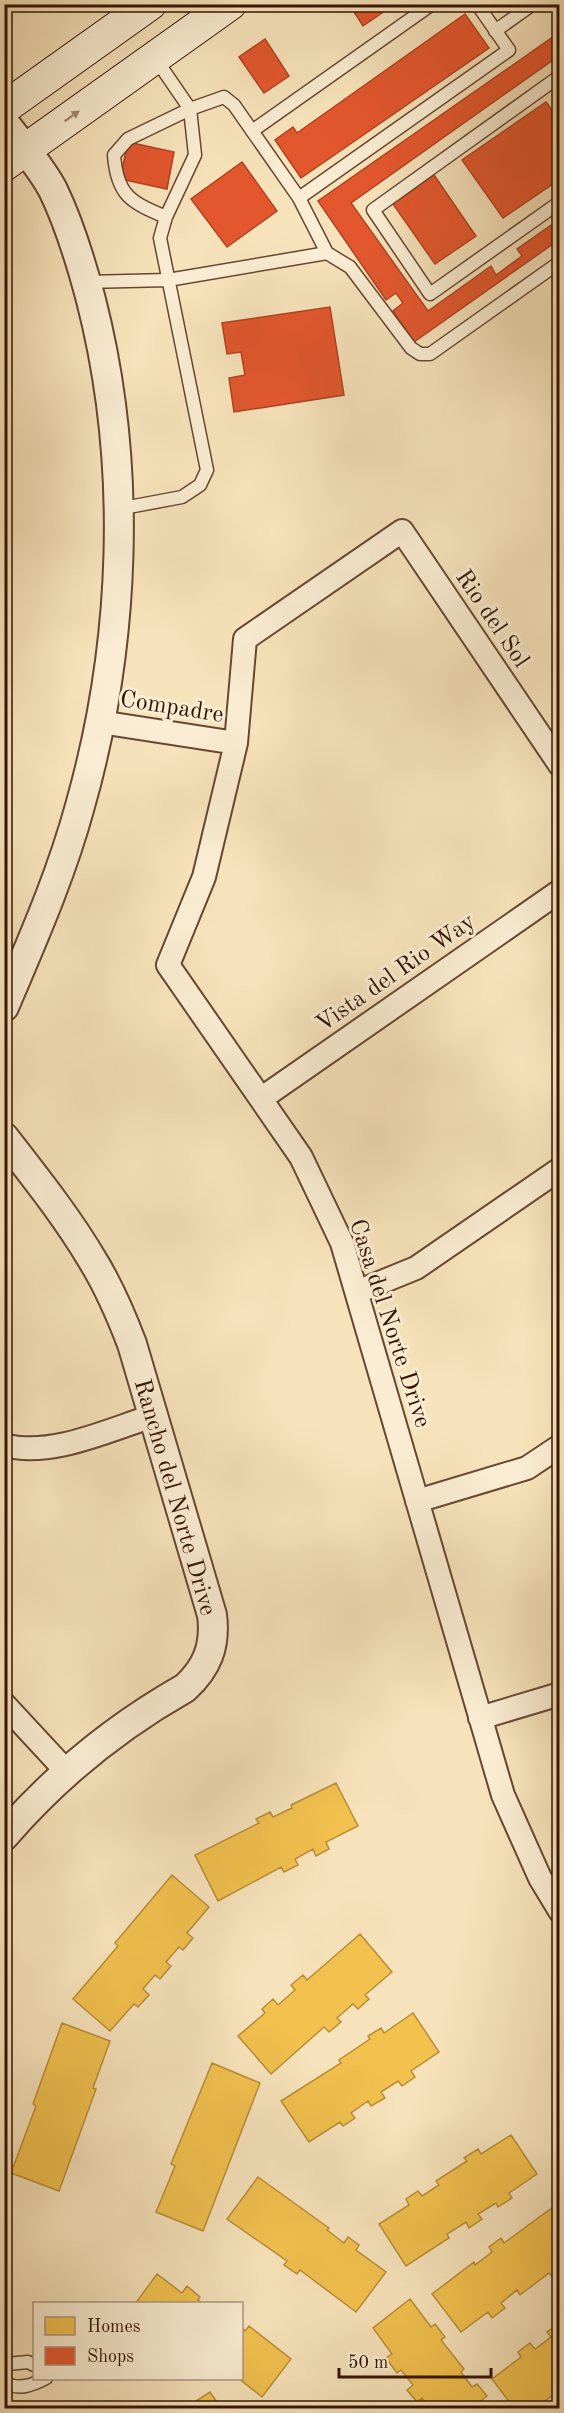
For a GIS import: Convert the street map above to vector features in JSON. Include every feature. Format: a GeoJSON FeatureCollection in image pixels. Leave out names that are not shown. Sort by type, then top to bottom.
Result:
{"type":"FeatureCollection","features":[{"type":"Feature","properties":{"kind":"main road"},"geometry":{"type":"LineString","coordinates":[[4,108],[150,4]]}},
{"type":"Feature","properties":{"kind":"main road"},"geometry":{"type":"LineString","coordinates":[[15,158],[230,4]]}},
{"type":"Feature","properties":{"kind":"street"},"geometry":{"type":"LineString","coordinates":[[4,122],[15,158],[43,174],[60,204],[86,282],[106,364],[113,421],[118,508],[112,649],[100,722],[83,796],[65,857],[4,1007]]}},
{"type":"Feature","properties":{"kind":"street","name":"Casa del Norte Drive"},"geometry":{"type":"LineString","coordinates":[[402,531],[245,639],[236,743],[204,877],[168,964],[301,1157],[342,1243],[503,1795],[540,1878],[560,1911]]}},
{"type":"Feature","properties":{"kind":"street","name":"Rio del Sol"},"geometry":{"type":"LineString","coordinates":[[402,531],[560,765]]}},
{"type":"Feature","properties":{"kind":"street","name":"Compadre"},"geometry":{"type":"LineString","coordinates":[[100,722],[236,743]]}},
{"type":"Feature","properties":{"kind":"street","name":"Vista del Rio Way"},"geometry":{"type":"LineString","coordinates":[[262,1098],[560,891]]}},
{"type":"Feature","properties":{"kind":"street","name":"Rancho del Norte Drive"},"geometry":{"type":"LineString","coordinates":[[4,1137],[76,1234],[108,1288],[132,1344],[212,1615],[213,1642],[204,1668],[195,1679],[185,1688],[109,1737],[67,1772],[4,1836]]}},
{"type":"Feature","properties":{"kind":"street"},"geometry":{"type":"LineString","coordinates":[[357,1292],[416,1268],[560,1169]]}},
{"type":"Feature","properties":{"kind":"street"},"geometry":{"type":"LineString","coordinates":[[4,1444],[31,1450],[51,1448],[153,1416]]}},
{"type":"Feature","properties":{"kind":"street"},"geometry":{"type":"LineString","coordinates":[[417,1501],[527,1468],[560,1446]]}},
{"type":"Feature","properties":{"kind":"street"},"geometry":{"type":"LineString","coordinates":[[480,1718],[560,1694]]}},
{"type":"Feature","properties":{"kind":"street"},"geometry":{"type":"LineString","coordinates":[[4,1704],[67,1772]]}},
{"type":"Feature","properties":{"kind":"lane"},"geometry":{"type":"LineString","coordinates":[[252,130],[432,4]]}},
{"type":"Feature","properties":{"kind":"lane"},"geometry":{"type":"LineString","coordinates":[[299,198],[509,50],[477,4]]}},
{"type":"Feature","properties":{"kind":"lane"},"geometry":{"type":"LineString","coordinates":[[495,31],[533,4]]}},
{"type":"Feature","properties":{"kind":"lane"},"geometry":{"type":"LineString","coordinates":[[118,508],[182,497],[200,485],[207,470],[160,238],[166,217],[195,155],[190,109],[155,58]]}},
{"type":"Feature","properties":{"kind":"lane"},"geometry":{"type":"LineString","coordinates":[[560,76],[373,210],[430,294],[560,202]]}},
{"type":"Feature","properties":{"kind":"lane"},"geometry":{"type":"LineString","coordinates":[[166,217],[140,206],[120,187],[114,155],[128,139],[190,109],[224,97],[234,105],[299,198],[327,253],[350,267],[411,348],[420,354],[430,354],[560,262]]}},
{"type":"Feature","properties":{"kind":"lane"},"geometry":{"type":"LineString","coordinates":[[86,282],[168,280],[327,253]]}},
{"type":"Feature","properties":{"kind":"lane"},"geometry":{"type":"LineString","coordinates":[[4,2367],[7,2364],[28,2362],[33,2364]]}},
{"type":"Feature","properties":{"kind":"lane"},"geometry":{"type":"LineString","coordinates":[[4,2382],[12,2387],[32,2386],[44,2380]]}},
{"type":"Feature","properties":{"kind":"building: Homes"},"geometry":{"type":"Polygon","coordinates":[[[336,1783],[358,1826],[326,1842],[329,1849],[316,1856],[313,1849],[295,1859],[298,1865],[284,1872],[281,1867],[218,1901],[195,1855],[259,1823],[256,1819],[270,1812],[273,1817],[292,1808],[291,1805],[336,1783]]]}},
{"type":"Feature","properties":{"kind":"building: Homes"},"geometry":{"type":"Polygon","coordinates":[[[172,1875],[209,1907],[187,1933],[193,1938],[183,1950],[179,1947],[166,1962],[171,1966],[160,1979],[155,1975],[143,1989],[149,1995],[138,2007],[134,2004],[110,2031],[73,1999],[118,1946],[115,1943],[172,1875]]]}},
{"type":"Feature","properties":{"kind":"building: Homes"},"geometry":{"type":"Polygon","coordinates":[[[360,1934],[392,1972],[365,1995],[369,1999],[358,2009],[353,2004],[337,2018],[341,2022],[329,2032],[324,2027],[271,2074],[238,2036],[265,2013],[262,2009],[273,1999],[278,2005],[295,1990],[291,1985],[303,1975],[307,1980],[360,1934]]]}},
{"type":"Feature","properties":{"kind":"building: Homes"},"geometry":{"type":"Polygon","coordinates":[[[413,2013],[439,2052],[411,2071],[415,2077],[402,2086],[398,2081],[381,2092],[385,2098],[371,2106],[368,2101],[351,2113],[355,2118],[343,2126],[340,2122],[309,2142],[281,2101],[341,2063],[339,2060],[370,2039],[368,2036],[381,2028],[384,2033],[413,2013]]]}},
{"type":"Feature","properties":{"kind":"building: Homes"},"geometry":{"type":"Polygon","coordinates":[[[62,2023],[110,2041],[93,2088],[96,2089],[59,2191],[11,2173],[36,2106],[33,2104],[62,2023]]]}},
{"type":"Feature","properties":{"kind":"building: Homes"},"geometry":{"type":"Polygon","coordinates":[[[212,2063],[260,2083],[203,2231],[156,2212],[175,2166],[171,2164],[212,2063]]]}},
{"type":"Feature","properties":{"kind":"building: Homes"},"geometry":{"type":"Polygon","coordinates":[[[511,2135],[537,2174],[509,2193],[512,2198],[498,2207],[496,2203],[478,2214],[482,2219],[469,2228],[466,2222],[447,2234],[449,2238],[406,2266],[379,2224],[409,2205],[406,2199],[418,2191],[422,2196],[439,2185],[436,2181],[467,2161],[464,2158],[478,2149],[481,2154],[511,2135]]]}},
{"type":"Feature","properties":{"kind":"building: Homes"},"geometry":{"type":"Polygon","coordinates":[[[258,2177],[329,2228],[327,2230],[344,2243],[348,2237],[359,2245],[356,2250],[386,2272],[356,2312],[300,2270],[297,2274],[284,2265],[287,2261],[227,2219],[258,2177]]]}},
{"type":"Feature","properties":{"kind":"building: Homes"},"geometry":{"type":"Polygon","coordinates":[[[560,2202],[560,2271],[552,2276],[549,2273],[520,2295],[517,2290],[501,2303],[505,2308],[492,2318],[488,2312],[461,2332],[432,2294],[474,2262],[475,2265],[492,2252],[489,2247],[501,2238],[504,2243],[560,2202]]]}},
{"type":"Feature","properties":{"kind":"building: Homes"},"geometry":{"type":"Polygon","coordinates":[[[157,2274],[182,2293],[187,2286],[200,2297],[198,2300],[200,2302],[136,2302],[157,2274]]]}},
{"type":"Feature","properties":{"kind":"building: Homes"},"geometry":{"type":"Polygon","coordinates":[[[410,2299],[431,2327],[435,2324],[445,2337],[441,2340],[464,2369],[461,2372],[472,2387],[477,2384],[487,2396],[481,2401],[487,2408],[430,2408],[422,2398],[417,2402],[407,2390],[413,2385],[401,2370],[397,2373],[386,2358],[392,2354],[373,2328],[410,2299]]]}},
{"type":"Feature","properties":{"kind":"building: Homes"},"geometry":{"type":"Polygon","coordinates":[[[560,2323],[560,2390],[535,2408],[514,2408],[492,2379],[521,2357],[518,2352],[530,2343],[535,2349],[551,2337],[547,2332],[560,2323]]]}},
{"type":"Feature","properties":{"kind":"building: Homes"},"geometry":{"type":"Polygon","coordinates":[[[249,2326],[291,2359],[262,2397],[241,2380],[243,2380],[243,2329],[245,2331],[249,2326]]]}},
{"type":"Feature","properties":{"kind":"building: Homes"},"geometry":{"type":"Polygon","coordinates":[[[210,2392],[221,2408],[185,2408],[210,2392]]]}},
{"type":"Feature","properties":{"kind":"building: Shops"},"geometry":{"type":"Polygon","coordinates":[[[349,4],[395,4],[363,26],[349,4]]]}},
{"type":"Feature","properties":{"kind":"building: Shops"},"geometry":{"type":"Polygon","coordinates":[[[465,14],[489,48],[301,178],[275,140],[293,127],[297,133],[465,14]]]}},
{"type":"Feature","properties":{"kind":"building: Shops"},"geometry":{"type":"Polygon","coordinates":[[[560,32],[560,55],[351,203],[428,311],[491,266],[496,275],[522,256],[517,249],[560,219],[560,239],[414,342],[393,311],[403,303],[396,293],[386,300],[318,201],[560,32]]]}},
{"type":"Feature","properties":{"kind":"building: Shops"},"geometry":{"type":"Polygon","coordinates":[[[265,39],[289,76],[264,93],[239,57],[265,39]]]}},
{"type":"Feature","properties":{"kind":"building: Shops"},"geometry":{"type":"Polygon","coordinates":[[[546,102],[560,121],[560,179],[503,218],[462,160],[546,102]]]}},
{"type":"Feature","properties":{"kind":"building: Shops"},"geometry":{"type":"Polygon","coordinates":[[[128,142],[174,152],[167,189],[120,179],[128,142]]]}},
{"type":"Feature","properties":{"kind":"building: Shops"},"geometry":{"type":"Polygon","coordinates":[[[242,162],[277,211],[227,247],[191,199],[242,162]]]}},
{"type":"Feature","properties":{"kind":"building: Shops"},"geometry":{"type":"Polygon","coordinates":[[[434,175],[476,236],[435,264],[393,204],[434,175]]]}},
{"type":"Feature","properties":{"kind":"building: Shops"},"geometry":{"type":"Polygon","coordinates":[[[330,307],[344,395],[234,412],[229,378],[245,375],[241,352],[227,354],[222,323],[330,307]]]}},
{"type":"Feature","properties":{"kind":"waterway"},"geometry":{"type":"LineString","coordinates":[[4,638],[4,650]]}}]}
